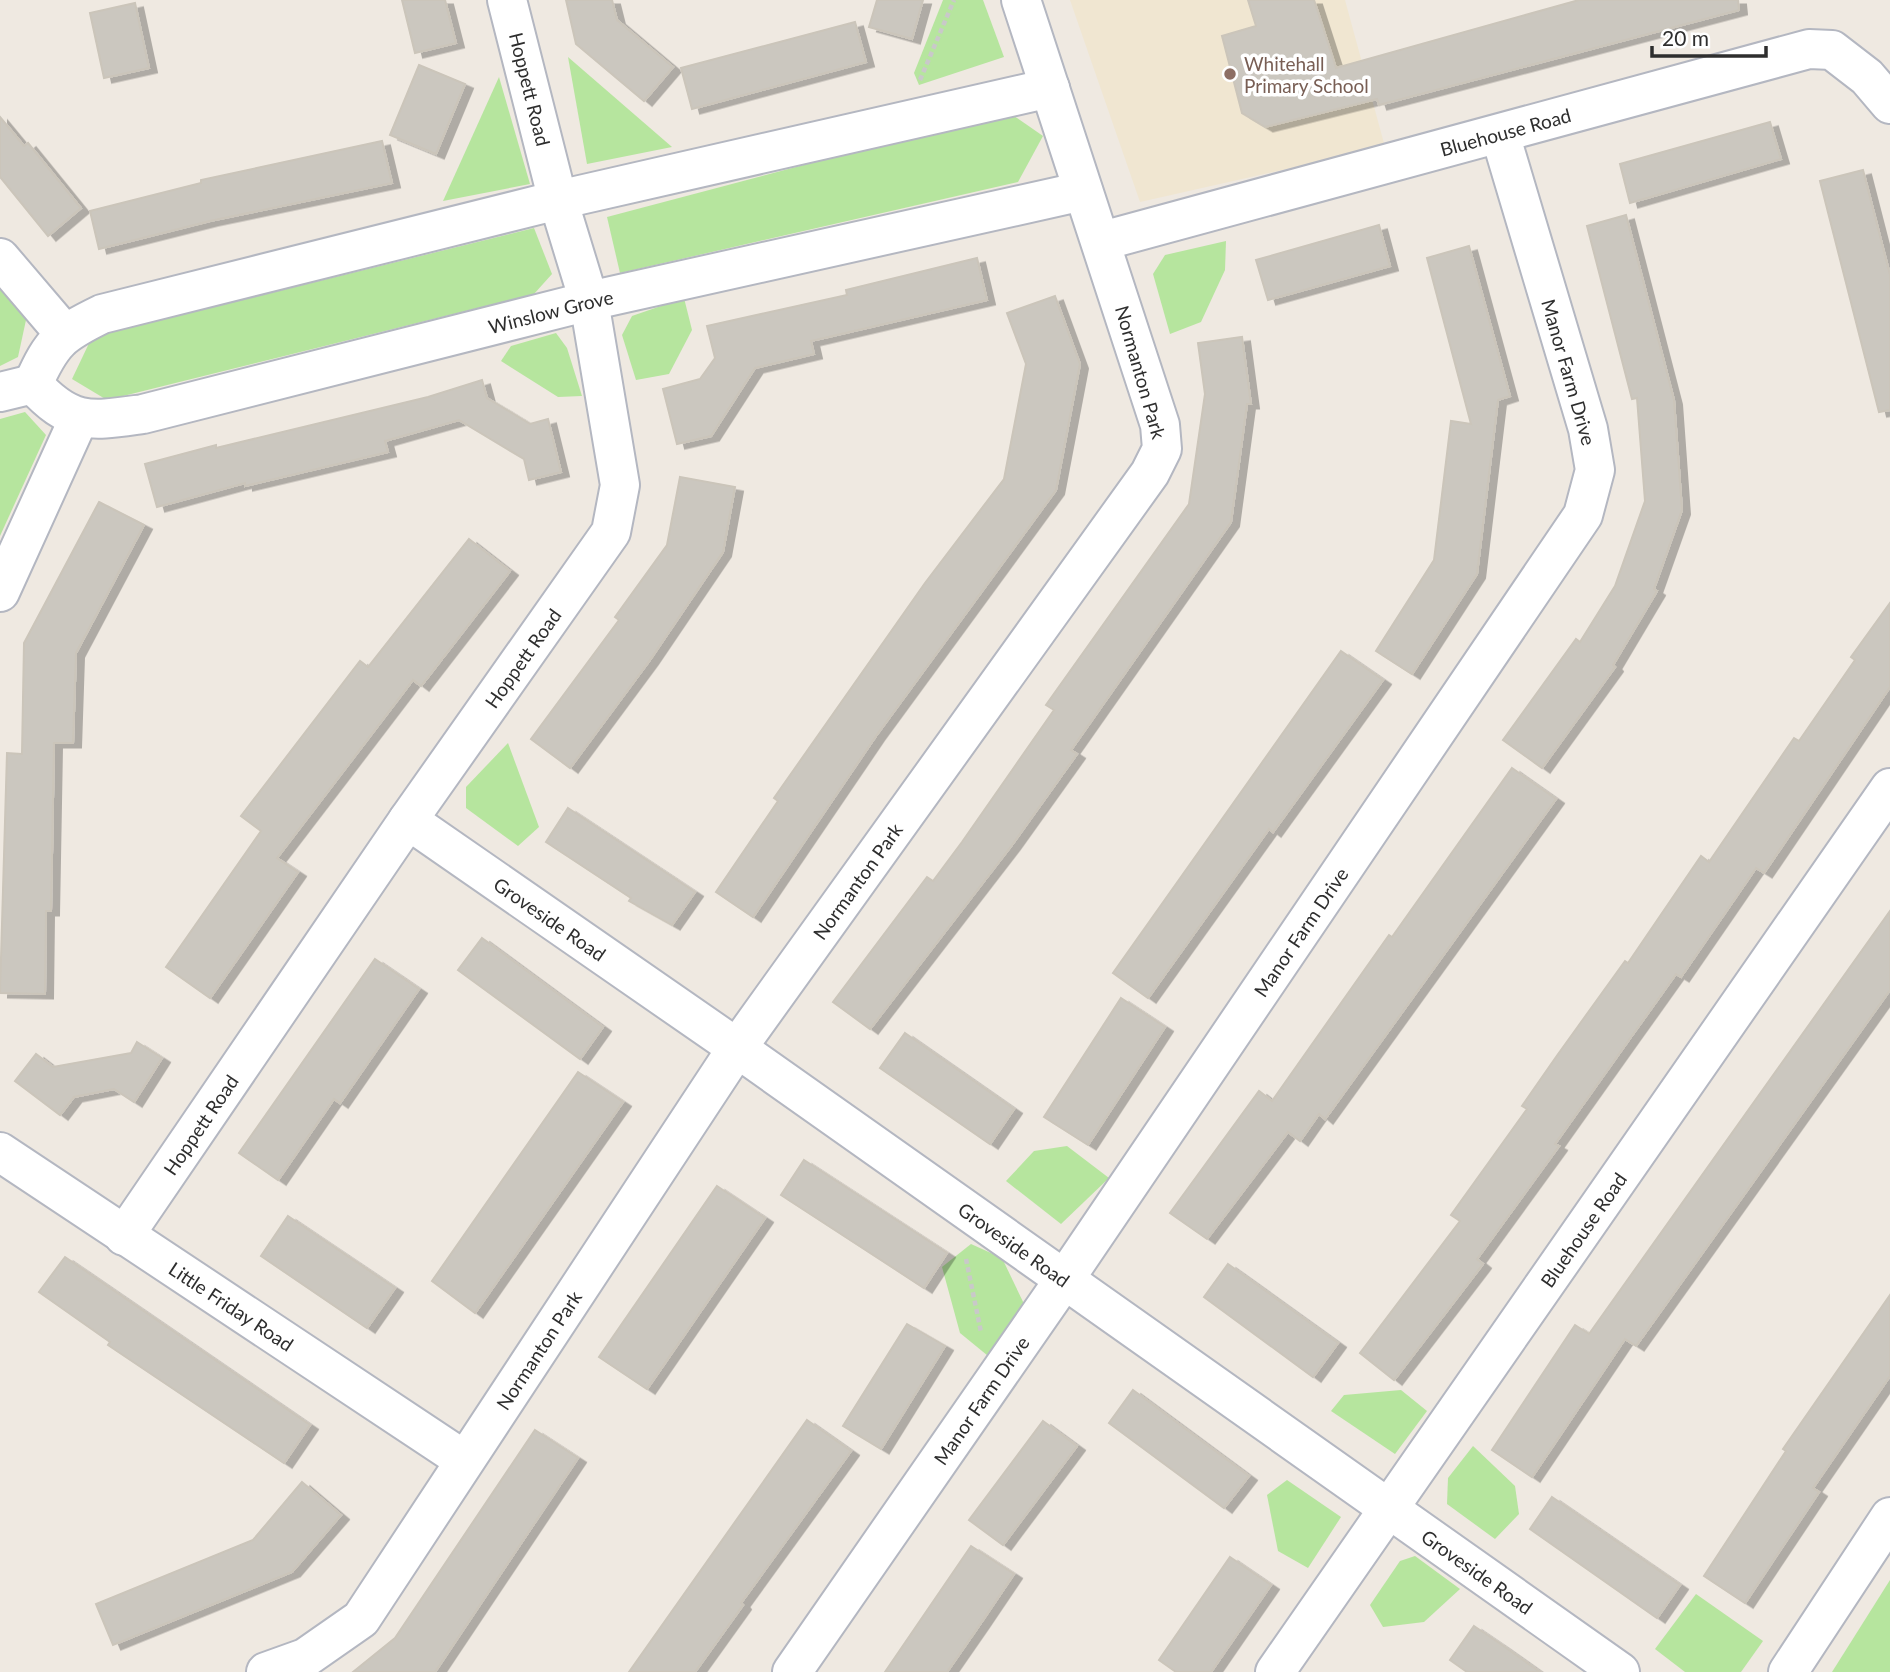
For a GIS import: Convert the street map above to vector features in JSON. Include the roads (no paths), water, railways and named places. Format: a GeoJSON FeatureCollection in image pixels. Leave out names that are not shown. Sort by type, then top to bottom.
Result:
{"type":"FeatureCollection","features":[{"type":"Feature","properties":{"kind":"street","name":"Hoppett Road"},"geometry":{"type":"LineString","coordinates":[[124,1236],[408,820],[611,532],[620,485],[589,301],[558,200],[507,0]]}},
{"type":"Feature","properties":{"kind":"street","name":"Normanton Park"},"geometry":{"type":"LineString","coordinates":[[266,1672],[305,1658],[361,1619],[737,1048],[1150,473],[1162,449],[1160,425],[1021,0]]}},
{"type":"Feature","properties":{"kind":"street","name":"Bluehouse Road"},"geometry":{"type":"LineString","coordinates":[[1102,241],[1809,49],[1832,50],[1867,77],[1890,104]]}},
{"type":"Feature","properties":{"kind":"street","name":"Winslow Grove"},"geometry":{"type":"LineString","coordinates":[[1050,88],[558,200],[102,314],[64,333],[17,388],[79,418],[106,419],[144,414],[589,301],[1083,191]]}},
{"type":"Feature","properties":{"kind":"street","name":"Manor Farm Drive"},"geometry":{"type":"LineString","coordinates":[[792,1672],[1064,1280],[1583,515],[1595,470],[1588,429],[1500,134]]}},
{"type":"Feature","properties":{"kind":"street"},"geometry":{"type":"LineString","coordinates":[[0,258],[64,333]]}},
{"type":"Feature","properties":{"kind":"street"},"geometry":{"type":"LineString","coordinates":[[0,592],[79,418]]}},
{"type":"Feature","properties":{"kind":"street","name":"Bluehouse Road"},"geometry":{"type":"LineString","coordinates":[[1275,1672],[1890,788]]}},
{"type":"Feature","properties":{"kind":"street","name":"Groveside Road"},"geometry":{"type":"LineString","coordinates":[[408,820],[737,1048],[1620,1672]]}},
{"type":"Feature","properties":{"kind":"street","name":"Little Friday Road"},"geometry":{"type":"LineString","coordinates":[[0,1152],[464,1460]]}},
{"type":"Feature","properties":{"kind":"street"},"geometry":{"type":"LineString","coordinates":[[1788,1672],[1890,1517]]}},
{"type":"Feature","properties":{"kind":"place","name":"Whitehall Primary School"},"geometry":{"type":"Point","coordinates":[1230,74]}}]}
